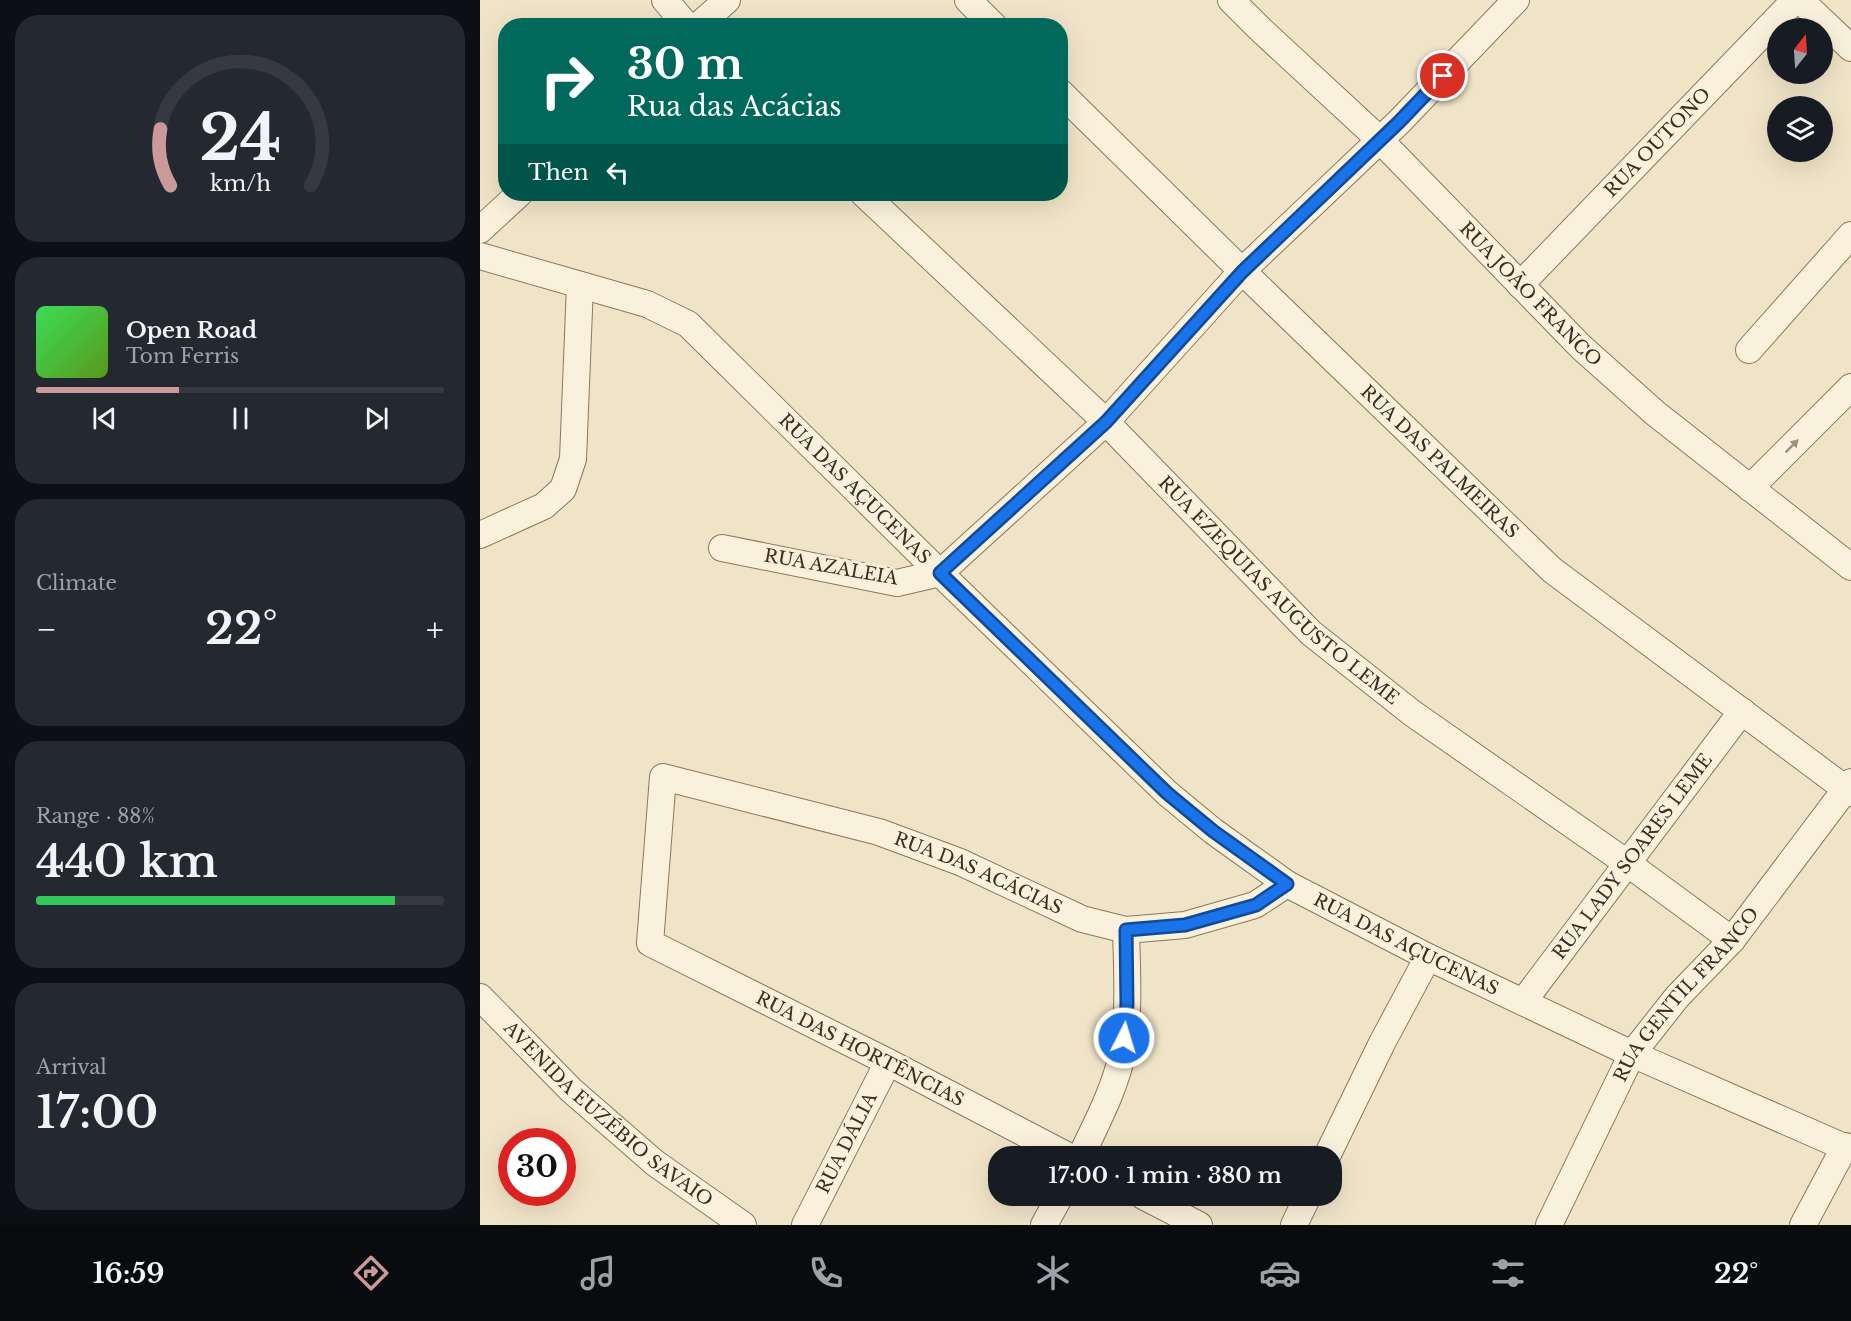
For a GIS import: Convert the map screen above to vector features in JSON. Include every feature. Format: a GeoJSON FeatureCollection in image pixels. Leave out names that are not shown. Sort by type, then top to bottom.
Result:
{"type":"FeatureCollection","features":[{"type":"Feature","properties":{"kind":"street"},"geometry":{"type":"LineString","coordinates":[[665,0],[680,18]]}},
{"type":"Feature","properties":{"kind":"street"},"geometry":{"type":"LineString","coordinates":[[707,18],[727,0]]}},
{"type":"Feature","properties":{"kind":"street"},"geometry":{"type":"LineString","coordinates":[[968,0],[986,18]]}},
{"type":"Feature","properties":{"kind":"street"},"geometry":{"type":"LineString","coordinates":[[940,573],[1106,422],[1242,272],[1380,140],[1516,0]]}},
{"type":"Feature","properties":{"kind":"street","name":"RUA OUTONO"},"geometry":{"type":"LineString","coordinates":[[1520,285],[1795,0]]}},
{"type":"Feature","properties":{"kind":"street"},"geometry":{"type":"LineString","coordinates":[[1800,0],[1851,48]]}},
{"type":"Feature","properties":{"kind":"street","name":"RUA JOÃO FRANCO"},"geometry":{"type":"LineString","coordinates":[[1241,3],[1380,140],[1581,347],[1655,414],[1851,567]]}},
{"type":"Feature","properties":{"kind":"street","name":"RUA DAS PALMEIRAS"},"geometry":{"type":"LineString","coordinates":[[1068,100],[1242,272],[1552,570],[1849,788]]}},
{"type":"Feature","properties":{"kind":"street"},"geometry":{"type":"LineString","coordinates":[[480,230],[511,201]]}},
{"type":"Feature","properties":{"kind":"street","name":"RUA EZEQUIAS AUGUSTO LEME"},"geometry":{"type":"LineString","coordinates":[[871,201],[1106,422],[1311,633],[1412,713],[1627,863],[1732,940]]}},
{"type":"Feature","properties":{"kind":"street"},"geometry":{"type":"LineString","coordinates":[[1749,350],[1851,235]]}},
{"type":"Feature","properties":{"kind":"street","name":"RUA DAS AÇUCENAS"},"geometry":{"type":"LineString","coordinates":[[480,256],[647,304],[688,324],[1167,793],[1213,831],[1287,884],[1428,957],[1632,1054],[1848,1148]]}},
{"type":"Feature","properties":{"kind":"street"},"geometry":{"type":"LineString","coordinates":[[480,535],[544,506],[563,489],[573,459],[580,285]]}},
{"type":"Feature","properties":{"kind":"street"},"geometry":{"type":"LineString","coordinates":[[1750,488],[1851,387]]}},
{"type":"Feature","properties":{"kind":"street","name":"RUA AZALEIA"},"geometry":{"type":"LineString","coordinates":[[722,548],[897,583],[940,573]]}},
{"type":"Feature","properties":{"kind":"street","name":"RUA LADY SOARES LEME"},"geometry":{"type":"LineString","coordinates":[[1522,1002],[1742,711]]}},
{"type":"Feature","properties":{"kind":"street","name":"RUA DAS ACÁCIAS"},"geometry":{"type":"LineString","coordinates":[[650,943],[663,777],[879,832],[960,862],[1082,919],[1126,930],[1185,925],[1256,905],[1287,884]]}},
{"type":"Feature","properties":{"kind":"street","name":"RUA GENTIL FRANCO"},"geometry":{"type":"LineString","coordinates":[[1549,1225],[1632,1054],[1677,997],[1732,940],[1849,788]]}},
{"type":"Feature","properties":{"kind":"street"},"geometry":{"type":"LineString","coordinates":[[1086,1146],[1108,1096],[1122,1055],[1127,1004],[1126,930]]}},
{"type":"Feature","properties":{"kind":"street","name":"RUA DAS HORTÊNCIAS"},"geometry":{"type":"LineString","coordinates":[[650,943],[888,1062],[1049,1146]]}},
{"type":"Feature","properties":{"kind":"street"},"geometry":{"type":"LineString","coordinates":[[1332,1146],[1382,1043],[1428,957]]}},
{"type":"Feature","properties":{"kind":"street","name":"AVENIDA EUZÉBIO SAVAIO"},"geometry":{"type":"LineString","coordinates":[[480,997],[571,1090],[655,1163],[743,1225]]}},
{"type":"Feature","properties":{"kind":"street","name":"RUA DÁLIA"},"geometry":{"type":"LineString","coordinates":[[805,1225],[888,1062]]}},
{"type":"Feature","properties":{"kind":"street"},"geometry":{"type":"LineString","coordinates":[[1803,1225],[1848,1148]]}},
{"type":"Feature","properties":{"kind":"street"},"geometry":{"type":"LineString","coordinates":[[1044,1225],[1054,1206]]}},
{"type":"Feature","properties":{"kind":"street"},"geometry":{"type":"LineString","coordinates":[[1163,1206],[1200,1225]]}},
{"type":"Feature","properties":{"kind":"street"},"geometry":{"type":"LineString","coordinates":[[1294,1225],[1303,1206]]}},
{"type":"Feature","properties":{"kind":"route"},"geometry":{"type":"LineString","coordinates":[[1124,1038],[1127,1004],[1126,930],[1185,925],[1256,905],[1287,884],[1213,831],[1167,793],[940,573],[1106,422],[1242,272],[1399,122],[1443,76]]}}]}
